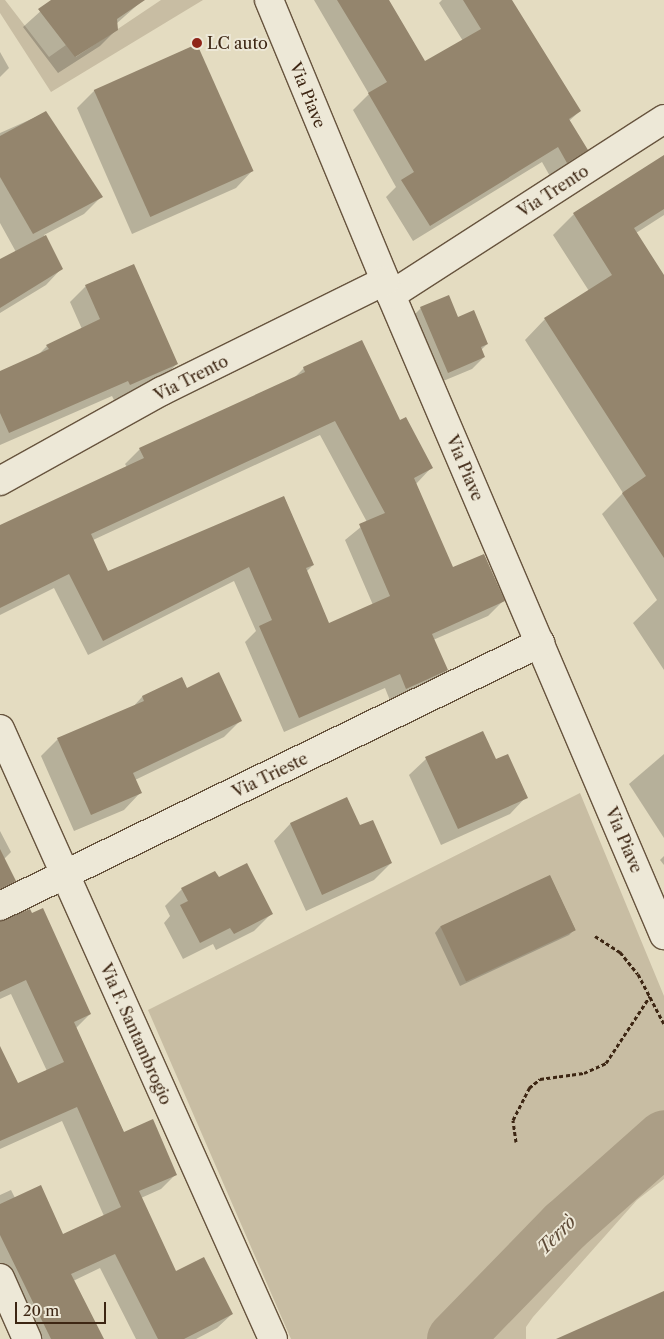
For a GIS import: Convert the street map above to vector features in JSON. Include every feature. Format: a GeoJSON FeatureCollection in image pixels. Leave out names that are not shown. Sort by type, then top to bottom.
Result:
{"type":"FeatureCollection","features":[{"type":"Feature","properties":{"kind":"street","name":"Via Piave"},"geometry":{"type":"LineString","coordinates":[[269,0],[388,288],[664,934]]}},
{"type":"Feature","properties":{"kind":"street","name":"Via Trento"},"geometry":{"type":"LineString","coordinates":[[0,481],[162,391],[388,288],[664,119]]}},
{"type":"Feature","properties":{"kind":"street","name":"Via Trieste"},"geometry":{"type":"LineString","coordinates":[[0,906],[65,877],[540,643]]}},
{"type":"Feature","properties":{"kind":"street","name":"Via F. Santambrogio"},"geometry":{"type":"LineString","coordinates":[[0,729],[273,1339]]}},
{"type":"Feature","properties":{"kind":"street"},"geometry":{"type":"LineString","coordinates":[[0,1278],[26,1339]]}},
{"type":"Feature","properties":{"kind":"path"},"geometry":{"type":"LineString","coordinates":[[595,936],[620,952],[638,974],[664,1024]]}},
{"type":"Feature","properties":{"kind":"path"},"geometry":{"type":"LineString","coordinates":[[516,1142],[513,1120],[529,1088],[540,1079],[584,1073],[606,1063],[650,996]]}},
{"type":"Feature","properties":{"kind":"shaded area"},"geometry":{"type":"Polygon","coordinates":[[[0,0],[5,0],[49,57],[66,45],[76,57],[161,0],[203,0],[51,92],[0,13],[0,0]]]}},
{"type":"Feature","properties":{"kind":"shaded area"},"geometry":{"type":"Polygon","coordinates":[[[580,793],[664,996],[664,1126],[521,1248],[507,1268],[478,1284],[445,1315],[438,1339],[291,1339],[148,1010],[580,793]]]}},
{"type":"Feature","properties":{"kind":"shaded area"},"geometry":{"type":"Polygon","coordinates":[[[664,1148],[664,1179],[637,1200],[533,1317],[526,1327],[526,1339],[465,1339],[545,1253],[664,1148]]]}},
{"type":"Feature","properties":{"kind":"building"},"geometry":{"type":"Polygon","coordinates":[[[51,0],[145,0],[117,19],[118,30],[75,57],[38,9],[51,0]]]}},
{"type":"Feature","properties":{"kind":"building"},"geometry":{"type":"Polygon","coordinates":[[[337,0],[389,0],[425,61],[481,29],[463,0],[512,0],[581,111],[569,119],[588,150],[567,163],[558,147],[430,226],[401,180],[414,172],[368,93],[387,82],[337,0]]]}},
{"type":"Feature","properties":{"kind":"building"},"geometry":{"type":"Polygon","coordinates":[[[197,44],[254,171],[150,217],[94,90],[197,44]]]}},
{"type":"Feature","properties":{"kind":"building"},"geometry":{"type":"Polygon","coordinates":[[[46,111],[103,197],[33,234],[0,177],[0,136],[46,111]]]}},
{"type":"Feature","properties":{"kind":"building"},"geometry":{"type":"Polygon","coordinates":[[[664,155],[664,209],[634,228],[664,275],[664,558],[622,493],[646,476],[544,318],[612,275],[573,213],[664,155]]]}},
{"type":"Feature","properties":{"kind":"building"},"geometry":{"type":"Polygon","coordinates":[[[46,235],[63,269],[0,308],[0,259],[46,235]]]}},
{"type":"Feature","properties":{"kind":"building"},"geometry":{"type":"Polygon","coordinates":[[[134,264],[178,364],[130,385],[128,381],[9,433],[0,413],[0,371],[49,349],[46,345],[100,319],[85,285],[134,264]]]}},
{"type":"Feature","properties":{"kind":"building"},"geometry":{"type":"Polygon","coordinates":[[[449,295],[458,317],[474,310],[488,344],[481,347],[485,357],[448,373],[420,307],[449,295]]]}},
{"type":"Feature","properties":{"kind":"building"},"geometry":{"type":"Polygon","coordinates":[[[362,340],[400,420],[406,417],[433,468],[414,478],[453,567],[484,554],[505,601],[432,634],[448,670],[406,689],[400,674],[299,718],[259,626],[272,620],[249,567],[103,641],[69,574],[0,608],[0,525],[144,458],[139,448],[305,372],[303,367],[362,340]],[[335,421],[91,534],[108,571],[284,496],[314,565],[306,568],[329,623],[390,596],[359,524],[385,513],[335,421]]]}},
{"type":"Feature","properties":{"kind":"building"},"geometry":{"type":"Polygon","coordinates":[[[219,672],[242,721],[133,773],[142,793],[91,815],[57,738],[144,701],[142,696],[182,677],[187,688],[219,672]]]}},
{"type":"Feature","properties":{"kind":"building"},"geometry":{"type":"Polygon","coordinates":[[[483,731],[496,759],[508,754],[528,798],[458,829],[425,757],[483,731]]]}},
{"type":"Feature","properties":{"kind":"building"},"geometry":{"type":"Polygon","coordinates":[[[347,797],[360,825],[373,820],[392,863],[322,895],[290,823],[347,797]]]}},
{"type":"Feature","properties":{"kind":"building"},"geometry":{"type":"Polygon","coordinates":[[[0,849],[16,881],[0,889],[0,849]]]}},
{"type":"Feature","properties":{"kind":"building"},"geometry":{"type":"Polygon","coordinates":[[[247,863],[273,914],[234,934],[230,928],[200,943],[180,905],[188,901],[181,888],[215,871],[219,877],[247,863]]]}},
{"type":"Feature","properties":{"kind":"building"},"geometry":{"type":"Polygon","coordinates":[[[550,875],[576,930],[466,981],[440,926],[550,875]]]}},
{"type":"Feature","properties":{"kind":"building"},"geometry":{"type":"Polygon","coordinates":[[[43,908],[91,1014],[74,1022],[124,1132],[153,1119],[177,1175],[139,1191],[176,1271],[204,1257],[233,1314],[184,1339],[158,1339],[115,1254],[71,1274],[104,1339],[51,1339],[0,1235],[0,1204],[41,1185],[63,1234],[121,1207],[77,1107],[0,1141],[0,1046],[18,1083],[64,1062],[26,980],[0,992],[0,921],[30,909],[32,913],[43,908]]]}},
{"type":"Feature","properties":{"kind":"building"},"geometry":{"type":"Polygon","coordinates":[[[664,1291],[664,1339],[556,1339],[664,1291]]]}},
{"type":"Feature","properties":{"kind":"waterway","name":"Terrò"},"geometry":{"type":"LineString","coordinates":[[454,1339],[565,1225],[664,1137]]}},
{"type":"Feature","properties":{"kind":"place","name":"LC auto"},"geometry":{"type":"Point","coordinates":[197,43]}}]}
